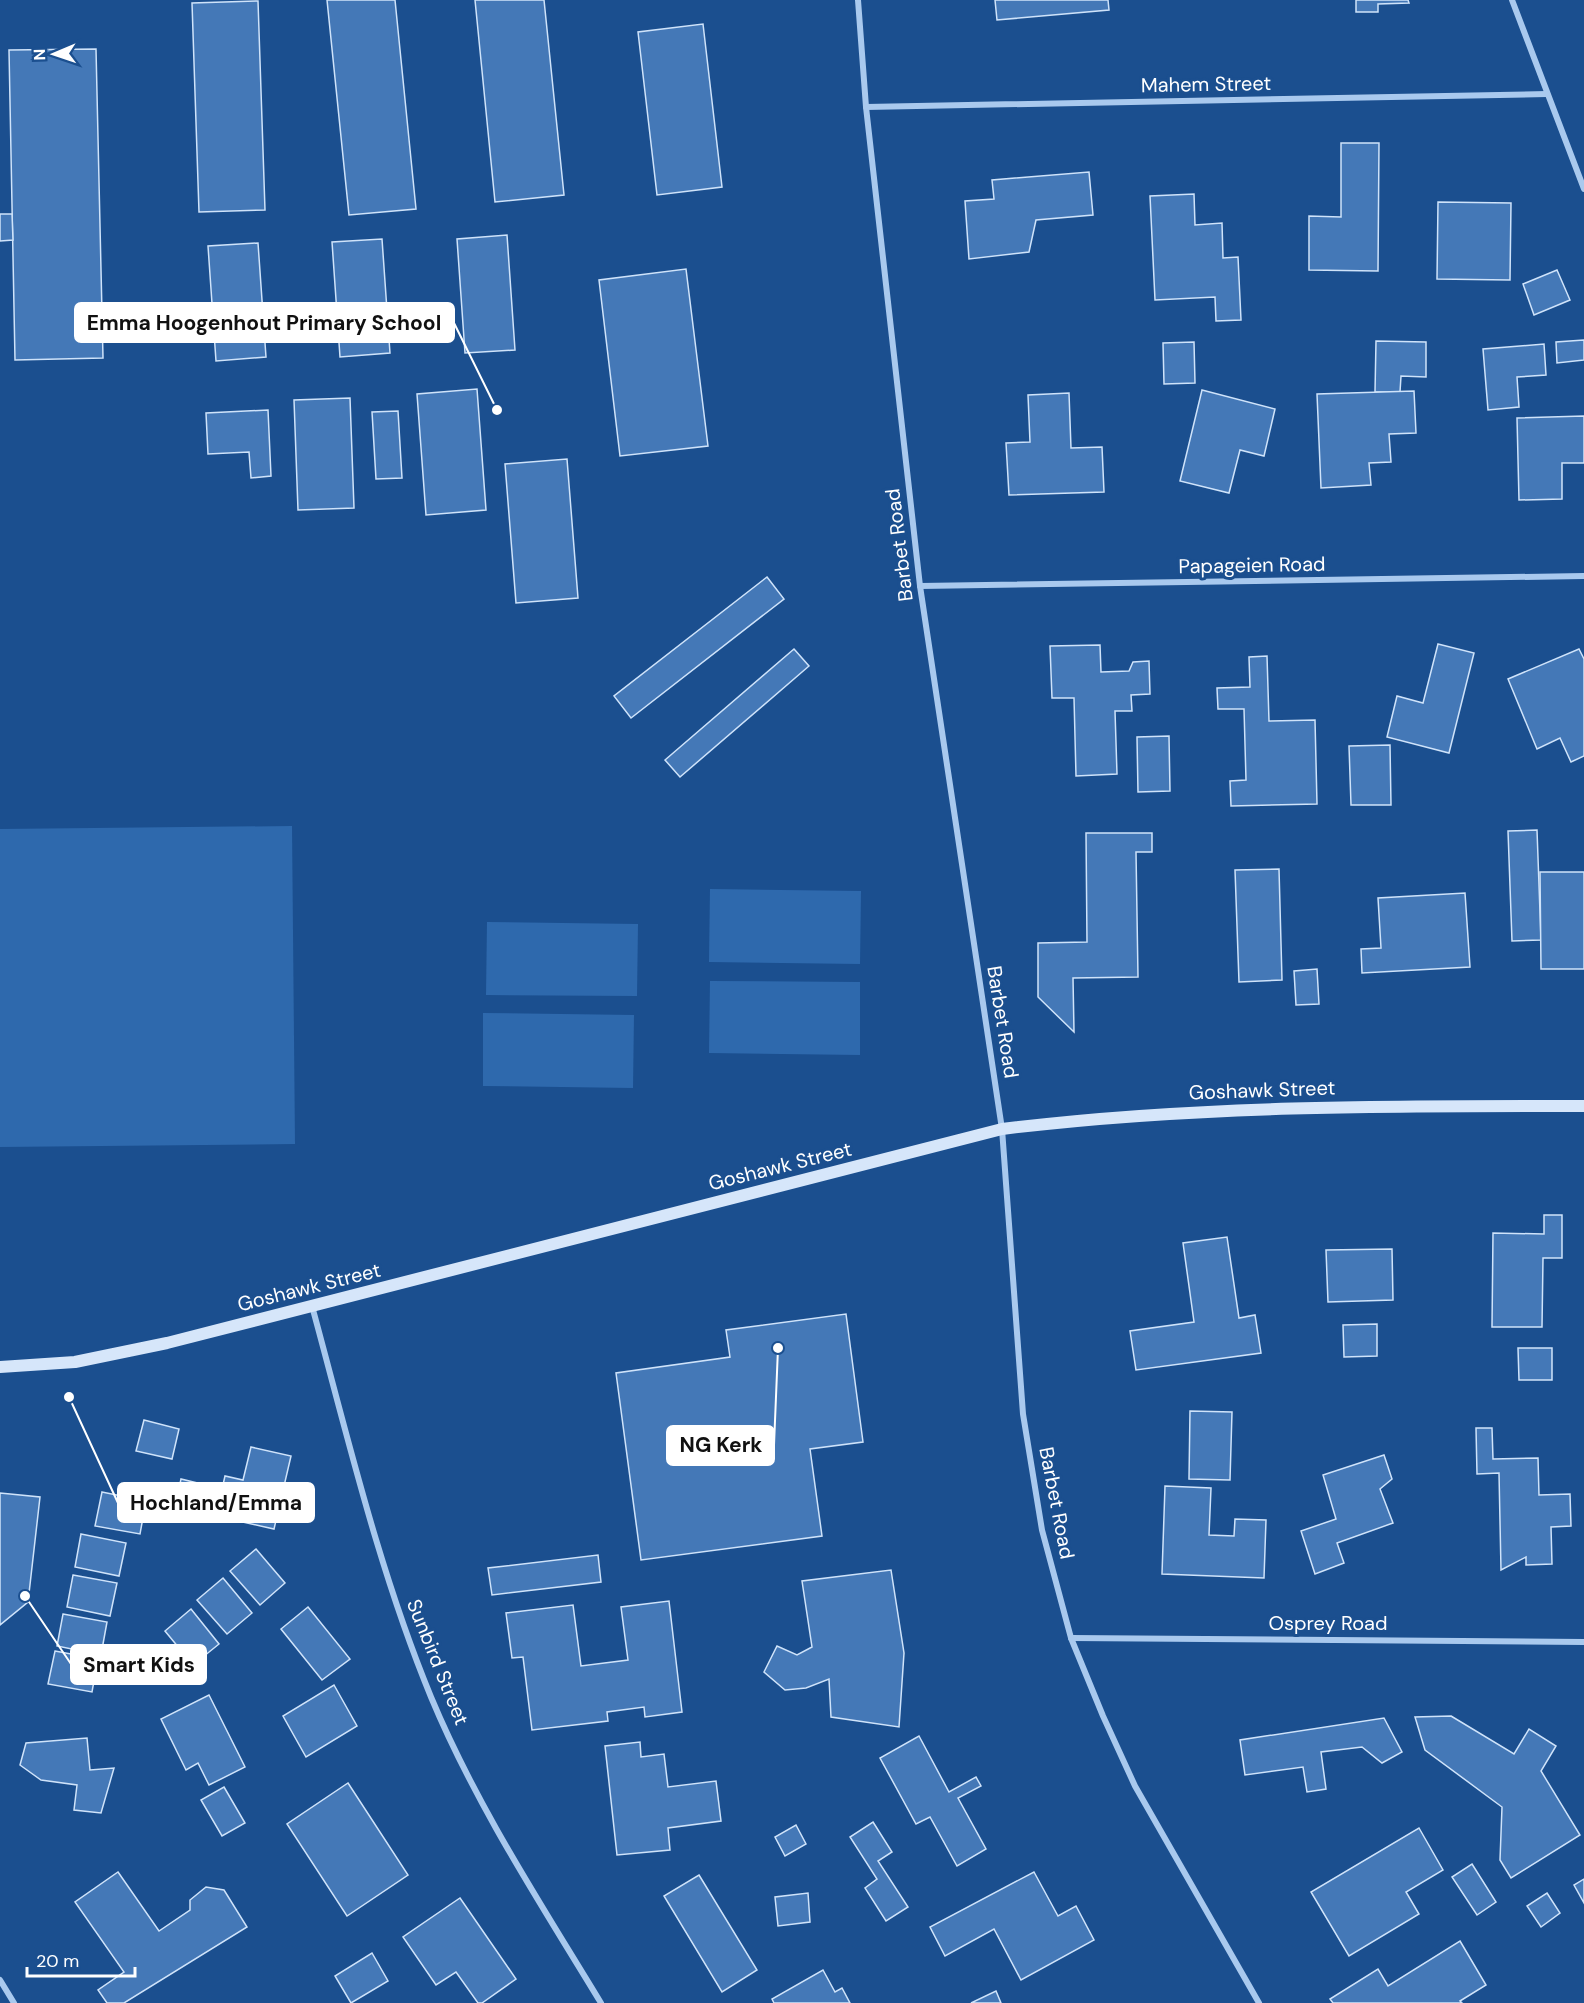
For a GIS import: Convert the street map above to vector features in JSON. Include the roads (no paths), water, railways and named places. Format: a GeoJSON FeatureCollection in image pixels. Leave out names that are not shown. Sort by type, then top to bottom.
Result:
{"type":"FeatureCollection","features":[{"type":"Feature","properties":{"kind":"street","name":"Barbet Road"},"geometry":{"type":"LineString","coordinates":[[858,0],[866,107],[920,586],[1002,1129],[1023,1414],[1042,1530],[1071,1638],[1135,1786],[1259,2003]]}},
{"type":"Feature","properties":{"kind":"street"},"geometry":{"type":"LineString","coordinates":[[1512,0],[1584,189]]}},
{"type":"Feature","properties":{"kind":"street","name":"Mahem Street"},"geometry":{"type":"LineString","coordinates":[[866,107],[1547,94]]}},
{"type":"Feature","properties":{"kind":"street","name":"Papageien Road"},"geometry":{"type":"LineString","coordinates":[[920,586],[1584,576]]}},
{"type":"Feature","properties":{"kind":"street","name":"Goshawk Street"},"geometry":{"type":"LineString","coordinates":[[0,1367],[75,1362],[167,1343],[1002,1129],[1103,1117],[1352,1106],[1584,1106]]}},
{"type":"Feature","properties":{"kind":"street","name":"Sunbird Street"},"geometry":{"type":"LineString","coordinates":[[312,1306],[383,1570],[432,1699],[495,1826],[601,2003]]}},
{"type":"Feature","properties":{"kind":"street","name":"Osprey Road"},"geometry":{"type":"LineString","coordinates":[[1071,1638],[1584,1642]]}},
{"type":"Feature","properties":{"kind":"street"},"geometry":{"type":"LineString","coordinates":[[0,1980],[14,2003]]}},
{"type":"Feature","properties":{"kind":"place","name":"Emma Hoogenhout Primary School"},"geometry":{"type":"Point","coordinates":[497,410]}},
{"type":"Feature","properties":{"kind":"place","name":"NG Kerk"},"geometry":{"type":"Point","coordinates":[778,1348]}},
{"type":"Feature","properties":{"kind":"place","name":"Hochland/Emma"},"geometry":{"type":"Point","coordinates":[69,1397]}},
{"type":"Feature","properties":{"kind":"place","name":"Smart Kids"},"geometry":{"type":"Point","coordinates":[25,1596]}}]}
